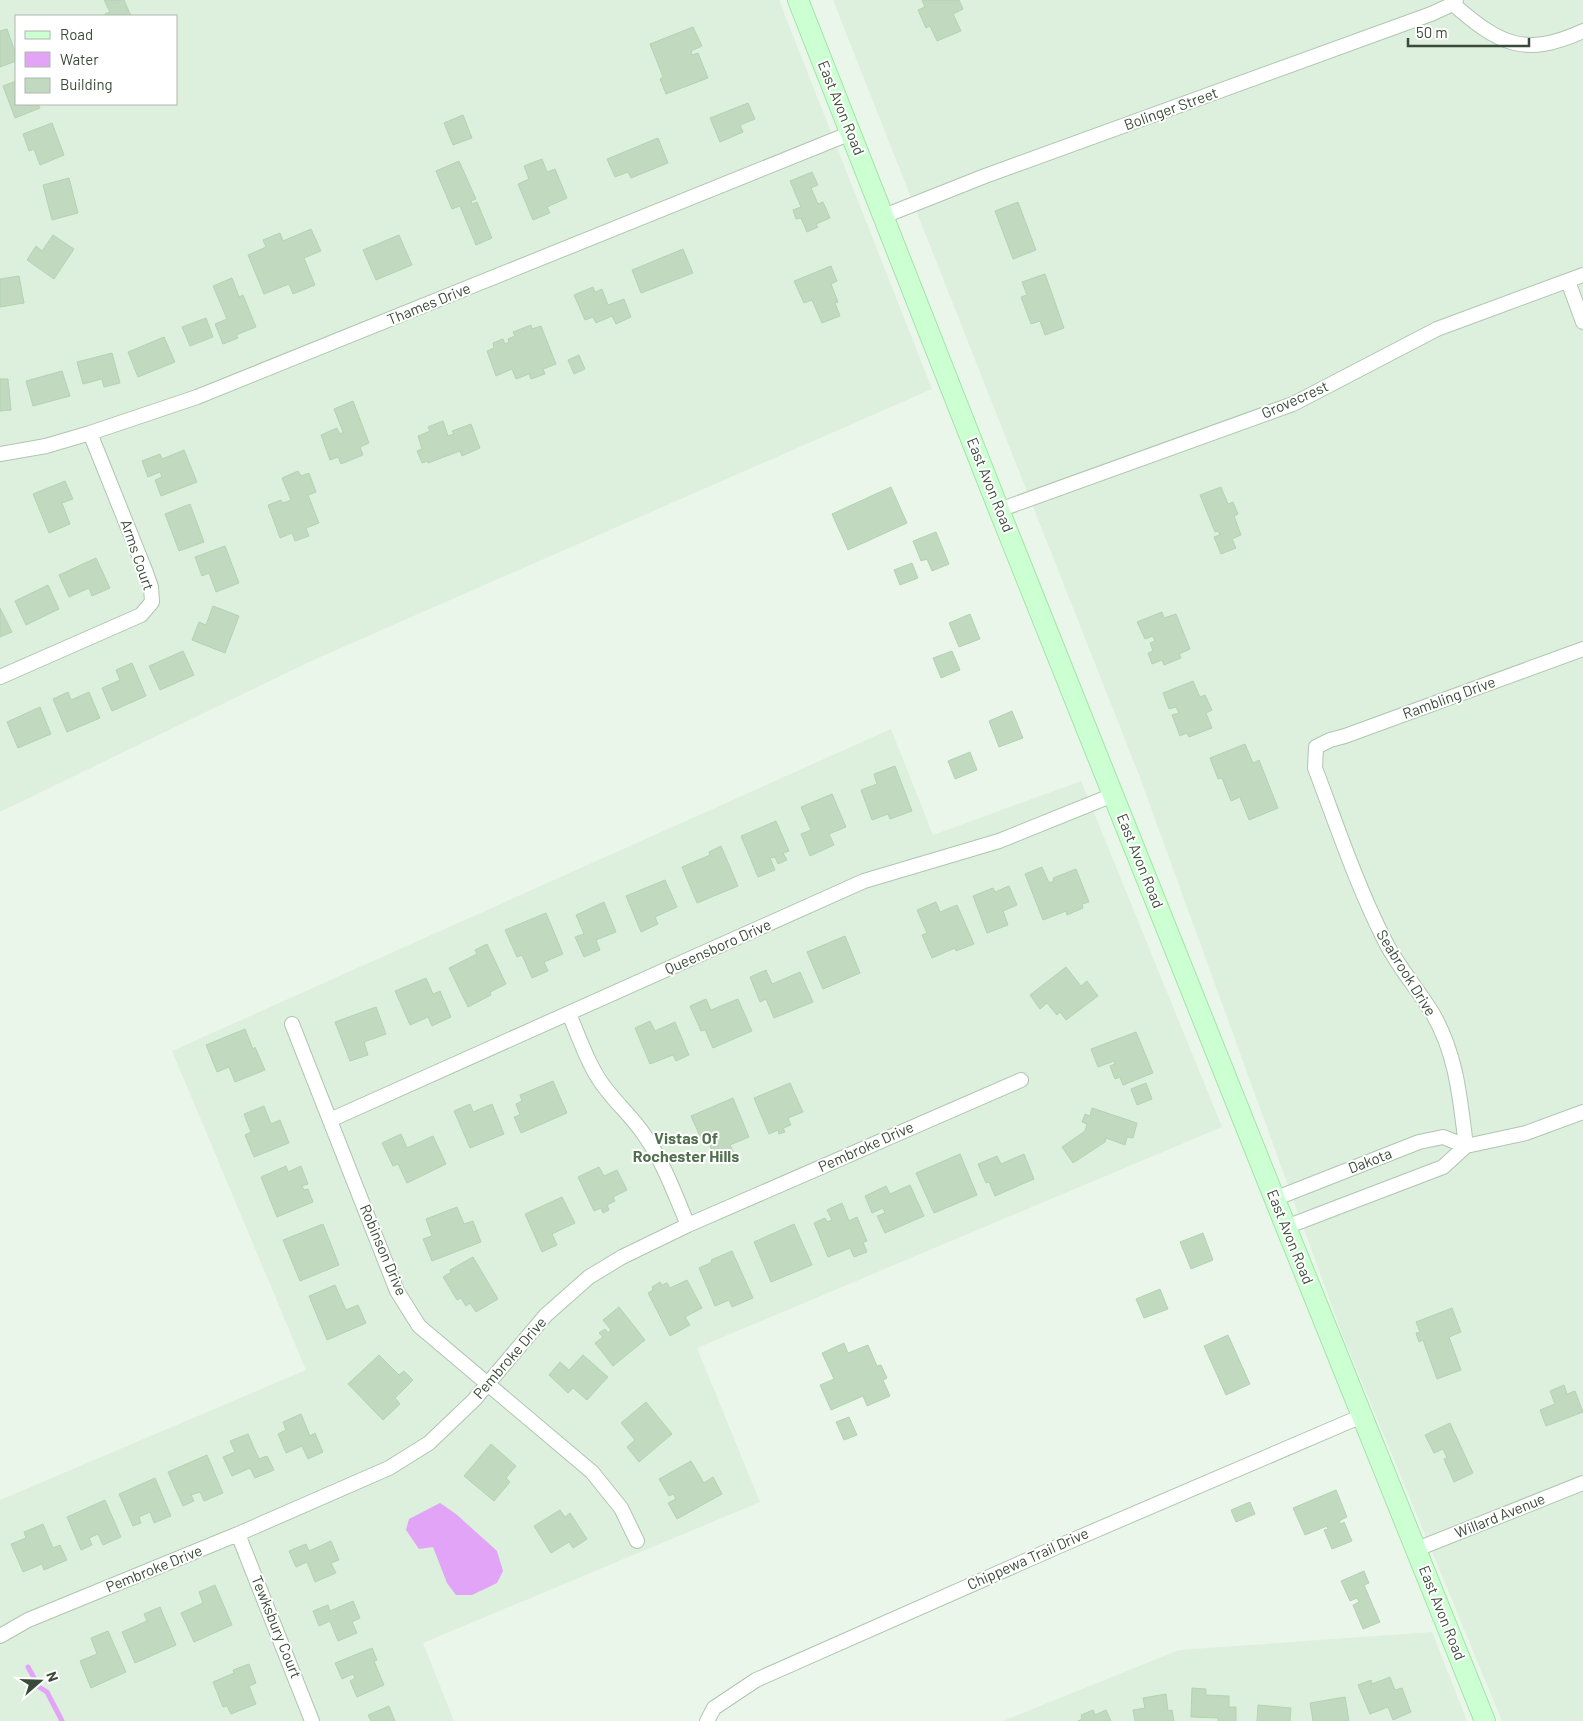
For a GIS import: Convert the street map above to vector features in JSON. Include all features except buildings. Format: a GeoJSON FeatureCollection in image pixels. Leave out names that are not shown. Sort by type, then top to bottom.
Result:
{"type":"FeatureCollection","features":[{"type":"Feature","properties":{"kind":"main road","name":"East Avon Road"},"geometry":{"type":"LineString","coordinates":[[798,0],[1274,1198],[1485,1721]]}},
{"type":"Feature","properties":{"kind":"street"},"geometry":{"type":"LineString","coordinates":[[1455,2],[1474,22],[1494,36],[1514,43],[1538,45],[1583,31]]}},
{"type":"Feature","properties":{"kind":"street","name":"Bolinger Street"},"geometry":{"type":"LineString","coordinates":[[884,216],[994,173],[1431,14],[1455,2]]}},
{"type":"Feature","properties":{"kind":"street","name":"Thames Drive"},"geometry":{"type":"LineString","coordinates":[[0,454],[46,446],[198,397],[851,133]]}},
{"type":"Feature","properties":{"kind":"street","name":"Grovecrest"},"geometry":{"type":"LineString","coordinates":[[1000,510],[1293,404],[1437,329],[1583,275]]}},
{"type":"Feature","properties":{"kind":"street"},"geometry":{"type":"LineString","coordinates":[[1568,281],[1583,322]]}},
{"type":"Feature","properties":{"kind":"street","name":"Arms Court"},"geometry":{"type":"LineString","coordinates":[[0,677],[141,615],[152,602],[151,587],[145,570],[90,433]]}},
{"type":"Feature","properties":{"kind":"street","name":"Rambling Drive"},"geometry":{"type":"LineString","coordinates":[[1316,747],[1330,740],[1583,649]]}},
{"type":"Feature","properties":{"kind":"street","name":"Seabrook Drive"},"geometry":{"type":"LineString","coordinates":[[1316,747],[1315,768],[1371,914],[1386,944],[1433,1014],[1448,1045],[1457,1077],[1466,1146]]}},
{"type":"Feature","properties":{"kind":"street","name":"Queensboro Drive"},"geometry":{"type":"LineString","coordinates":[[330,1120],[864,881],[999,841],[1113,794]]}},
{"type":"Feature","properties":{"kind":"street"},"geometry":{"type":"LineString","coordinates":[[569,1014],[592,1068],[601,1082],[645,1135],[659,1158],[688,1225]]}},
{"type":"Feature","properties":{"kind":"street","name":"Robinson Drive"},"geometry":{"type":"LineString","coordinates":[[292,1024],[397,1290],[419,1326],[592,1472],[621,1508],[637,1541]]}},
{"type":"Feature","properties":{"kind":"street","name":"Pembroke Drive"},"geometry":{"type":"LineString","coordinates":[[0,1636],[28,1620],[238,1534],[388,1468],[429,1443],[474,1400],[546,1315],[589,1277],[622,1256],[688,1225],[1021,1080]]}},
{"type":"Feature","properties":{"kind":"street"},"geometry":{"type":"LineString","coordinates":[[1286,1227],[1442,1167],[1466,1146],[1526,1133],[1583,1112]]}},
{"type":"Feature","properties":{"kind":"street","name":"Dakota"},"geometry":{"type":"LineString","coordinates":[[1274,1198],[1419,1142],[1443,1137],[1466,1146]]}},
{"type":"Feature","properties":{"kind":"street","name":"Chippewa Trail Drive"},"geometry":{"type":"LineString","coordinates":[[707,1721],[714,1708],[756,1680],[1059,1546],[1362,1416]]}},
{"type":"Feature","properties":{"kind":"street","name":"Willard Avenue"},"geometry":{"type":"LineString","coordinates":[[1417,1549],[1583,1483]]}},
{"type":"Feature","properties":{"kind":"street","name":"Tewksbury Court"},"geometry":{"type":"LineString","coordinates":[[238,1534],[312,1721]]}},
{"type":"Feature","properties":{"kind":"shaded area"},"geometry":{"type":"Polygon","coordinates":[[[0,0],[779,0],[932,389],[311,661],[0,812],[0,0]]]}},
{"type":"Feature","properties":{"kind":"shaded area"},"geometry":{"type":"Polygon","coordinates":[[[833,0],[1583,0],[1583,1721],[1502,1721],[1342,1334],[1139,775],[833,0]]]}},
{"type":"Feature","properties":{"kind":"shaded area","name":"Vistas Of Rochester Hills"},"geometry":{"type":"Polygon","coordinates":[[[891,729],[933,835],[1081,781],[1222,1127],[697,1348],[760,1502],[423,1643],[454,1721],[0,1721],[0,1500],[306,1370],[172,1051],[891,729]]]}},
{"type":"Feature","properties":{"kind":"shaded area"},"geometry":{"type":"Polygon","coordinates":[[[1432,1632],[1467,1721],[1003,1721],[1179,1650],[1432,1632]]]}},
{"type":"Feature","properties":{"kind":"water"},"geometry":{"type":"Polygon","coordinates":[[[440,1503],[456,1514],[497,1551],[503,1571],[497,1583],[472,1595],[456,1595],[447,1583],[433,1547],[419,1549],[406,1530],[409,1519],[440,1503]]]}},
{"type":"Feature","properties":{"kind":"waterway"},"geometry":{"type":"LineString","coordinates":[[28,1667],[39,1687],[47,1692],[62,1721]]}},
{"type":"Feature","properties":{"kind":"district","name":"Vistas Of Rochester Hills"},"geometry":{"type":"Point","coordinates":[686,1147]}}]}
